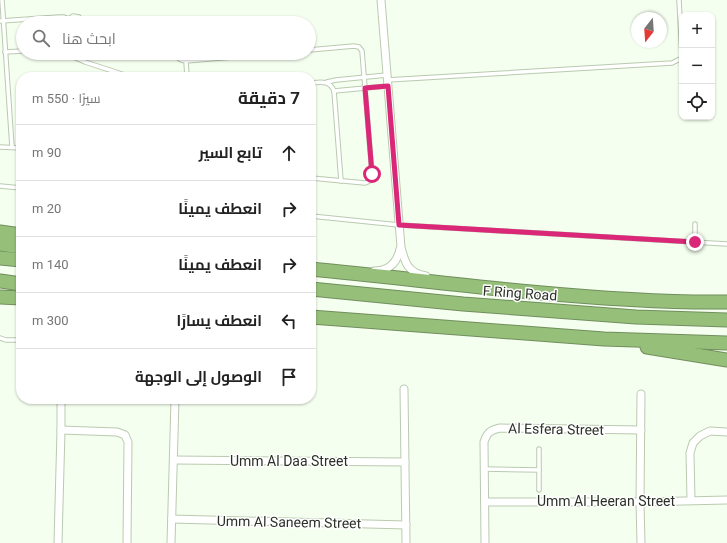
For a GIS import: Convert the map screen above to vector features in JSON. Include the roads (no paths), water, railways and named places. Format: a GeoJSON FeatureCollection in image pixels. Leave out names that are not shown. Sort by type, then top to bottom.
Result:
{"type":"FeatureCollection","features":[{"type":"Feature","properties":{"kind":"highway"},"geometry":{"type":"LineString","coordinates":[[0,232],[16,234]]}},
{"type":"Feature","properties":{"kind":"highway"},"geometry":{"type":"LineString","coordinates":[[0,244],[16,246]]}},
{"type":"Feature","properties":{"kind":"highway"},"geometry":{"type":"LineString","coordinates":[[0,258],[16,260]]}},
{"type":"Feature","properties":{"kind":"highway"},"geometry":{"type":"LineString","coordinates":[[316,270],[576,296],[681,302],[727,302]]}},
{"type":"Feature","properties":{"kind":"highway"},"geometry":{"type":"LineString","coordinates":[[0,281],[16,283]]}},
{"type":"Feature","properties":{"kind":"highway","name":"F Ring Road"},"geometry":{"type":"LineString","coordinates":[[316,290],[471,305],[636,318],[723,320]]}},
{"type":"Feature","properties":{"kind":"highway"},"geometry":{"type":"LineString","coordinates":[[0,296],[16,298]]}},
{"type":"Feature","properties":{"kind":"highway"},"geometry":{"type":"LineString","coordinates":[[316,317],[604,339],[727,343]]}},
{"type":"Feature","properties":{"kind":"highway"},"geometry":{"type":"LineString","coordinates":[[604,339],[672,352],[727,360]]}},
{"type":"Feature","properties":{"kind":"street"},"geometry":{"type":"LineString","coordinates":[[381,0],[403,258],[409,268],[417,274],[460,280],[478,287]]}},
{"type":"Feature","properties":{"kind":"street"},"geometry":{"type":"LineString","coordinates":[[316,265],[376,271],[381,270],[390,267],[395,262],[401,247]]}},
{"type":"Feature","properties":{"kind":"street"},"geometry":{"type":"LineString","coordinates":[[404,389],[406,543]]}},
{"type":"Feature","properties":{"kind":"street"},"geometry":{"type":"LineString","coordinates":[[641,394],[641,543]]}},
{"type":"Feature","properties":{"kind":"street"},"geometry":{"type":"LineString","coordinates":[[58,543],[61,404]]}},
{"type":"Feature","properties":{"kind":"street"},"geometry":{"type":"LineString","coordinates":[[171,543],[175,404]]}},
{"type":"Feature","properties":{"kind":"street","name":"Al Esfera Street"},"geometry":{"type":"LineString","coordinates":[[485,543],[484,442],[486,436],[493,429],[641,430]]}},
{"type":"Feature","properties":{"kind":"street"},"geometry":{"type":"LineString","coordinates":[[61,430],[117,432],[125,435],[128,442],[126,543]]}},
{"type":"Feature","properties":{"kind":"street"},"geometry":{"type":"LineString","coordinates":[[691,500],[690,453],[693,442],[700,436],[710,431],[727,432]]}},
{"type":"Feature","properties":{"kind":"street","name":"Umm Al Daa Street"},"geometry":{"type":"LineString","coordinates":[[174,460],[405,462]]}},
{"type":"Feature","properties":{"kind":"street","name":"Umm Al Heeran Street"},"geometry":{"type":"LineString","coordinates":[[485,502],[640,502],[727,500]]}},
{"type":"Feature","properties":{"kind":"street","name":"Umm Al Saneem Street"},"geometry":{"type":"LineString","coordinates":[[172,519],[406,525]]}},
{"type":"Feature","properties":{"kind":"lane"},"geometry":{"type":"LineString","coordinates":[[2,0],[2,21],[12,148]]}},
{"type":"Feature","properties":{"kind":"lane"},"geometry":{"type":"LineString","coordinates":[[679,0],[682,48]]}},
{"type":"Feature","properties":{"kind":"lane"},"geometry":{"type":"LineString","coordinates":[[2,21],[16,20]]}},
{"type":"Feature","properties":{"kind":"lane"},"geometry":{"type":"LineString","coordinates":[[316,49],[354,46],[359,47],[362,51],[372,177],[370,181],[365,183],[316,178]]}},
{"type":"Feature","properties":{"kind":"lane"},"geometry":{"type":"LineString","coordinates":[[5,52],[16,51]]}},
{"type":"Feature","properties":{"kind":"lane"},"geometry":{"type":"LineString","coordinates":[[316,82],[364,78],[387,80],[672,64],[679,59]]}},
{"type":"Feature","properties":{"kind":"lane"},"geometry":{"type":"LineString","coordinates":[[80,60],[116,72]]}},
{"type":"Feature","properties":{"kind":"lane"},"geometry":{"type":"LineString","coordinates":[[181,60],[198,60]]}},
{"type":"Feature","properties":{"kind":"lane"},"geometry":{"type":"LineString","coordinates":[[186,61],[187,72]]}},
{"type":"Feature","properties":{"kind":"lane"},"geometry":{"type":"LineString","coordinates":[[334,91],[365,88],[387,80]]}},
{"type":"Feature","properties":{"kind":"lane"},"geometry":{"type":"LineString","coordinates":[[327,82],[332,85],[334,91],[341,181]]}},
{"type":"Feature","properties":{"kind":"lane"},"geometry":{"type":"LineString","coordinates":[[0,147],[16,148]]}},
{"type":"Feature","properties":{"kind":"lane"},"geometry":{"type":"LineString","coordinates":[[0,186],[16,188]]}},
{"type":"Feature","properties":{"kind":"lane"},"geometry":{"type":"LineString","coordinates":[[316,217],[399,225],[727,244]]}},
{"type":"Feature","properties":{"kind":"lane"},"geometry":{"type":"LineString","coordinates":[[695,224],[695,242]]}},
{"type":"Feature","properties":{"kind":"lane"},"geometry":{"type":"LineString","coordinates":[[0,338],[6,340],[16,340]]}},
{"type":"Feature","properties":{"kind":"lane"},"geometry":{"type":"LineString","coordinates":[[538,490],[539,449]]}},
{"type":"Feature","properties":{"kind":"lane"},"geometry":{"type":"LineString","coordinates":[[484,469],[539,470]]}}]}
